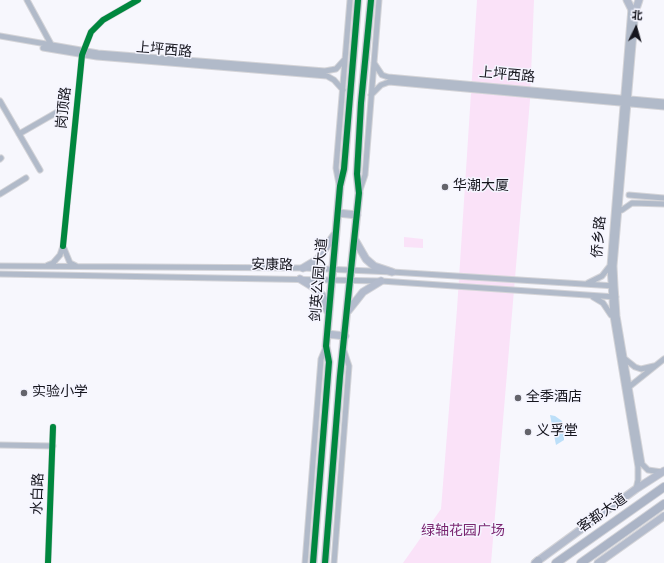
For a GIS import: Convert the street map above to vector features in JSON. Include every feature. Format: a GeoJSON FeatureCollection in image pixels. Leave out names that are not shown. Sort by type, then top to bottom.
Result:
{"type":"FeatureCollection","features":[{"type":"Feature","properties":{"kind":"highway","name":"客都大道"},"geometry":{"type":"LineString","coordinates":[[556,563],[664,487]]}},
{"type":"Feature","properties":{"kind":"highway","name":"客都大道"},"geometry":{"type":"LineString","coordinates":[[581,563],[664,504]]}},
{"type":"Feature","properties":{"kind":"main road","name":"剑英公园大道"},"geometry":{"type":"LineString","coordinates":[[312,563],[329,362],[326,346],[340,186],[344,169],[358,0]]}},
{"type":"Feature","properties":{"kind":"main road"},"geometry":{"type":"LineString","coordinates":[[325,563],[359,193],[357,174],[371,0]]}},
{"type":"Feature","properties":{"kind":"main road"},"geometry":{"type":"LineString","coordinates":[[627,0],[634,8],[639,0]]}},
{"type":"Feature","properties":{"kind":"main road"},"geometry":{"type":"LineString","coordinates":[[338,213],[357,215]]}},
{"type":"Feature","properties":{"kind":"main road"},"geometry":{"type":"LineString","coordinates":[[303,268],[314,262],[323,254],[336,232]]}},
{"type":"Feature","properties":{"kind":"main road"},"geometry":{"type":"LineString","coordinates":[[355,240],[366,259],[374,266],[392,272]]}},
{"type":"Feature","properties":{"kind":"main road"},"geometry":{"type":"LineString","coordinates":[[300,279],[314,287],[322,295],[329,315]]}},
{"type":"Feature","properties":{"kind":"main road"},"geometry":{"type":"LineString","coordinates":[[348,312],[363,292],[381,281]]}},
{"type":"Feature","properties":{"kind":"main road"},"geometry":{"type":"LineString","coordinates":[[327,334],[346,336]]}},
{"type":"Feature","properties":{"kind":"main road"},"geometry":{"type":"LineString","coordinates":[[536,562],[663,471]]}},
{"type":"Feature","properties":{"kind":"main road"},"geometry":{"type":"LineString","coordinates":[[598,563],[664,516]]}},
{"type":"Feature","properties":{"kind":"main road"},"geometry":{"type":"LineString","coordinates":[[313,552],[326,554]]}},
{"type":"Feature","properties":{"kind":"street"},"geometry":{"type":"LineString","coordinates":[[27,0],[52,46]]}},
{"type":"Feature","properties":{"kind":"street","name":"岗顶路"},"geometry":{"type":"LineString","coordinates":[[63,246],[83,53],[91,32],[103,20],[138,0]]}},
{"type":"Feature","properties":{"kind":"street"},"geometry":{"type":"LineString","coordinates":[[340,186],[336,168],[350,0]]}},
{"type":"Feature","properties":{"kind":"street"},"geometry":{"type":"LineString","coordinates":[[359,193],[365,175],[379,0]]}},
{"type":"Feature","properties":{"kind":"street","name":"侨乡路"},"geometry":{"type":"LineString","coordinates":[[612,286],[634,8]]}},
{"type":"Feature","properties":{"kind":"street","name":"上坪西路"},"geometry":{"type":"LineString","coordinates":[[0,38],[52,46],[83,53]]}},
{"type":"Feature","properties":{"kind":"street","name":"上坪西路"},"geometry":{"type":"LineString","coordinates":[[0,38],[83,53],[326,73]]}},
{"type":"Feature","properties":{"kind":"street"},"geometry":{"type":"LineString","coordinates":[[343,90],[326,73],[336,68],[345,59]]}},
{"type":"Feature","properties":{"kind":"street"},"geometry":{"type":"LineString","coordinates":[[371,95],[388,79],[377,70],[374,62]]}},
{"type":"Feature","properties":{"kind":"street","name":"上坪西路"},"geometry":{"type":"LineString","coordinates":[[388,79],[626,102]]}},
{"type":"Feature","properties":{"kind":"street"},"geometry":{"type":"LineString","coordinates":[[0,101],[40,170]]}},
{"type":"Feature","properties":{"kind":"street"},"geometry":{"type":"LineString","coordinates":[[626,102],[664,102]]}},
{"type":"Feature","properties":{"kind":"street"},"geometry":{"type":"LineString","coordinates":[[626,102],[664,107]]}},
{"type":"Feature","properties":{"kind":"street","name":"侨乡路"},"geometry":{"type":"LineString","coordinates":[[626,102],[610,266],[613,316],[640,465]]}},
{"type":"Feature","properties":{"kind":"street"},"geometry":{"type":"LineString","coordinates":[[19,134],[66,107]]}},
{"type":"Feature","properties":{"kind":"street"},"geometry":{"type":"LineString","coordinates":[[0,194],[26,178]]}},
{"type":"Feature","properties":{"kind":"street"},"geometry":{"type":"LineString","coordinates":[[629,195],[664,198]]}},
{"type":"Feature","properties":{"kind":"street"},"geometry":{"type":"LineString","coordinates":[[622,210],[632,203],[664,204]]}},
{"type":"Feature","properties":{"kind":"street"},"geometry":{"type":"LineString","coordinates":[[45,266],[53,263],[60,255],[63,246]]}},
{"type":"Feature","properties":{"kind":"street"},"geometry":{"type":"LineString","coordinates":[[63,246],[70,263],[78,267]]}},
{"type":"Feature","properties":{"kind":"street","name":"安康路"},"geometry":{"type":"LineString","coordinates":[[0,266],[303,268],[612,286]]}},
{"type":"Feature","properties":{"kind":"street"},"geometry":{"type":"LineString","coordinates":[[586,284],[602,276],[610,266]]}},
{"type":"Feature","properties":{"kind":"street","name":"安康路"},"geometry":{"type":"LineString","coordinates":[[0,274],[381,281],[613,297]]}},
{"type":"Feature","properties":{"kind":"street"},"geometry":{"type":"LineString","coordinates":[[578,294],[579,284]]}},
{"type":"Feature","properties":{"kind":"street"},"geometry":{"type":"LineString","coordinates":[[591,295],[603,303],[613,316]]}},
{"type":"Feature","properties":{"kind":"street","name":"侨乡路"},"geometry":{"type":"LineString","coordinates":[[613,297],[625,359],[640,465]]}},
{"type":"Feature","properties":{"kind":"street"},"geometry":{"type":"LineString","coordinates":[[305,563],[321,359],[326,346]]}},
{"type":"Feature","properties":{"kind":"street"},"geometry":{"type":"LineString","coordinates":[[334,563],[349,366],[344,351]]}},
{"type":"Feature","properties":{"kind":"street"},"geometry":{"type":"LineString","coordinates":[[625,359],[635,367],[641,369],[657,365]]}},
{"type":"Feature","properties":{"kind":"street"},"geometry":{"type":"LineString","coordinates":[[629,387],[664,359]]}},
{"type":"Feature","properties":{"kind":"street","name":"水白路"},"geometry":{"type":"LineString","coordinates":[[48,563],[53,427]]}},
{"type":"Feature","properties":{"kind":"street"},"geometry":{"type":"LineString","coordinates":[[0,445],[53,446]]}},
{"type":"Feature","properties":{"kind":"street"},"geometry":{"type":"LineString","coordinates":[[636,489],[640,465],[648,470],[663,471]]}},
{"type":"Feature","properties":{"kind":"green space","name":"绿轴花园广场"},"geometry":{"type":"Polygon","coordinates":[[[477,0],[534,0],[530,100],[491,563],[403,563],[441,509],[457,309],[477,0]]]}},
{"type":"Feature","properties":{"kind":"green space"},"geometry":{"type":"Polygon","coordinates":[[[404,237],[423,239],[423,248],[404,247],[404,237]]]}},
{"type":"Feature","properties":{"kind":"water"},"geometry":{"type":"Polygon","coordinates":[[[550,415],[555,416],[562,421],[564,427],[564,440],[556,445],[550,415]]]}},
{"type":"Feature","properties":{"kind":"cycle path"},"geometry":{"type":"LineString","coordinates":[[63,246],[82,55],[91,32],[103,20],[138,0]]}},
{"type":"Feature","properties":{"kind":"cycle path"},"geometry":{"type":"LineString","coordinates":[[313,563],[329,362],[326,346],[340,186],[344,169],[358,0]]}},
{"type":"Feature","properties":{"kind":"cycle path"},"geometry":{"type":"LineString","coordinates":[[325,563],[340,376],[359,193],[357,174],[361,103],[371,0]]}},
{"type":"Feature","properties":{"kind":"cycle path"},"geometry":{"type":"LineString","coordinates":[[48,563],[53,427]]}},
{"type":"Feature","properties":{"kind":"place","name":"华潮大厦"},"geometry":{"type":"Point","coordinates":[445,187]}},
{"type":"Feature","properties":{"kind":"place","name":"实验小学"},"geometry":{"type":"Point","coordinates":[24,393]}},
{"type":"Feature","properties":{"kind":"place","name":"全季酒店"},"geometry":{"type":"Point","coordinates":[518,398]}},
{"type":"Feature","properties":{"kind":"place","name":"义孚堂"},"geometry":{"type":"Point","coordinates":[528,432]}}]}
